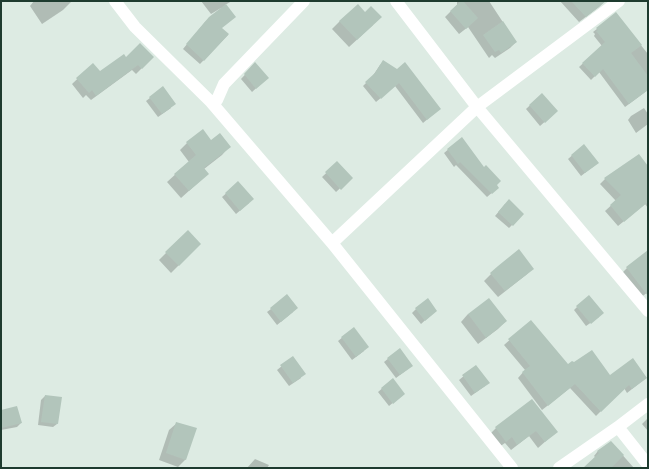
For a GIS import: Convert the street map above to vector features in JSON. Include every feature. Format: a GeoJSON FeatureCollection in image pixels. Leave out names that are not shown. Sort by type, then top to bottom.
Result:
{"type":"FeatureCollection","features":[{"type":"Feature","properties":{"kind":"street"},"geometry":{"type":"LineString","coordinates":[[115,1],[135,28],[211,102],[332,243],[512,468]]}},
{"type":"Feature","properties":{"kind":"street"},"geometry":{"type":"LineString","coordinates":[[211,102],[217,100],[224,84],[304,1]]}},
{"type":"Feature","properties":{"kind":"street"},"geometry":{"type":"LineString","coordinates":[[396,1],[477,107],[648,311]]}},
{"type":"Feature","properties":{"kind":"street"},"geometry":{"type":"LineString","coordinates":[[332,243],[477,107],[619,1]]}},
{"type":"Feature","properties":{"kind":"street"},"geometry":{"type":"LineString","coordinates":[[559,468],[648,404]]}},
{"type":"Feature","properties":{"kind":"street"},"geometry":{"type":"LineString","coordinates":[[618,427],[648,465]]}},
{"type":"Feature","properties":{"kind":"building"},"geometry":{"type":"Polygon","coordinates":[[[461,1],[463,1],[478,18],[466,29],[450,11],[461,1]]]}},
{"type":"Feature","properties":{"kind":"building"},"geometry":{"type":"Polygon","coordinates":[[[571,1],[606,1],[586,17],[571,1]]]}},
{"type":"Feature","properties":{"kind":"building"},"geometry":{"type":"Polygon","coordinates":[[[226,4],[236,17],[222,28],[229,34],[204,61],[186,44],[209,17],[226,4]]]}},
{"type":"Feature","properties":{"kind":"building"},"geometry":{"type":"Polygon","coordinates":[[[358,4],[365,12],[371,6],[382,17],[357,40],[339,21],[358,4]]]}},
{"type":"Feature","properties":{"kind":"building"},"geometry":{"type":"Polygon","coordinates":[[[616,12],[642,45],[631,53],[648,76],[648,90],[629,104],[603,69],[595,77],[582,63],[605,42],[596,31],[598,30],[596,28],[616,12]]]}},
{"type":"Feature","properties":{"kind":"building"},"geometry":{"type":"Polygon","coordinates":[[[503,21],[517,42],[501,53],[499,50],[495,52],[483,35],[503,21]]]}},
{"type":"Feature","properties":{"kind":"building"},"geometry":{"type":"Polygon","coordinates":[[[140,43],[154,57],[142,69],[138,65],[96,96],[92,90],[89,93],[76,78],[93,63],[100,71],[124,54],[126,57],[140,43]]]}},
{"type":"Feature","properties":{"kind":"building"},"geometry":{"type":"Polygon","coordinates":[[[383,60],[397,69],[405,62],[441,109],[427,120],[399,83],[381,99],[365,82],[375,73],[383,60]]]}},
{"type":"Feature","properties":{"kind":"building"},"geometry":{"type":"Polygon","coordinates":[[[255,62],[269,78],[256,89],[244,74],[255,62]]]}},
{"type":"Feature","properties":{"kind":"building"},"geometry":{"type":"Polygon","coordinates":[[[163,86],[176,104],[162,114],[149,97],[163,86]]]}},
{"type":"Feature","properties":{"kind":"building"},"geometry":{"type":"Polygon","coordinates":[[[542,93],[558,111],[545,123],[529,105],[542,93]]]}},
{"type":"Feature","properties":{"kind":"building"},"geometry":{"type":"Polygon","coordinates":[[[203,129],[211,140],[220,133],[231,147],[204,168],[209,174],[189,191],[174,174],[196,155],[186,142],[203,129]]]}},
{"type":"Feature","properties":{"kind":"building"},"geometry":{"type":"Polygon","coordinates":[[[462,137],[484,167],[486,165],[501,181],[497,185],[499,188],[492,194],[460,162],[458,164],[447,149],[462,137]]]}},
{"type":"Feature","properties":{"kind":"building"},"geometry":{"type":"Polygon","coordinates":[[[584,144],[599,163],[585,173],[571,155],[584,144]]]}},
{"type":"Feature","properties":{"kind":"building"},"geometry":{"type":"Polygon","coordinates":[[[639,154],[648,166],[648,202],[624,222],[610,205],[621,195],[604,178],[639,154]]]}},
{"type":"Feature","properties":{"kind":"building"},"geometry":{"type":"Polygon","coordinates":[[[337,161],[353,178],[341,190],[325,172],[337,161]]]}},
{"type":"Feature","properties":{"kind":"building"},"geometry":{"type":"Polygon","coordinates":[[[238,181],[254,199],[240,211],[225,193],[238,181]]]}},
{"type":"Feature","properties":{"kind":"building"},"geometry":{"type":"Polygon","coordinates":[[[509,199],[524,214],[513,226],[498,212],[509,199]]]}},
{"type":"Feature","properties":{"kind":"building"},"geometry":{"type":"Polygon","coordinates":[[[188,230],[201,244],[179,266],[165,252],[188,230]]]}},
{"type":"Feature","properties":{"kind":"building"},"geometry":{"type":"Polygon","coordinates":[[[519,249],[534,269],[505,291],[490,273],[519,249]]]}},
{"type":"Feature","properties":{"kind":"building"},"geometry":{"type":"Polygon","coordinates":[[[648,250],[648,296],[626,267],[648,250]]]}},
{"type":"Feature","properties":{"kind":"building"},"geometry":{"type":"Polygon","coordinates":[[[287,294],[298,308],[281,322],[270,308],[287,294]]]}},
{"type":"Feature","properties":{"kind":"building"},"geometry":{"type":"Polygon","coordinates":[[[589,295],[604,313],[591,324],[576,306],[589,295]]]}},
{"type":"Feature","properties":{"kind":"building"},"geometry":{"type":"Polygon","coordinates":[[[428,298],[437,311],[425,321],[415,308],[428,298]]]}},
{"type":"Feature","properties":{"kind":"building"},"geometry":{"type":"Polygon","coordinates":[[[489,298],[507,321],[486,338],[468,314],[489,298]]]}},
{"type":"Feature","properties":{"kind":"building"},"geometry":{"type":"Polygon","coordinates":[[[531,320],[568,364],[572,361],[574,362],[592,350],[610,375],[633,358],[647,378],[632,389],[629,385],[601,412],[575,384],[548,406],[522,372],[530,366],[508,339],[531,320]]]}},
{"type":"Feature","properties":{"kind":"building"},"geometry":{"type":"Polygon","coordinates":[[[354,327],[369,347],[356,357],[341,337],[354,327]]]}},
{"type":"Feature","properties":{"kind":"building"},"geometry":{"type":"Polygon","coordinates":[[[400,348],[413,366],[400,375],[387,358],[400,348]]]}},
{"type":"Feature","properties":{"kind":"building"},"geometry":{"type":"Polygon","coordinates":[[[293,356],[306,374],[293,383],[280,365],[293,356]]]}},
{"type":"Feature","properties":{"kind":"building"},"geometry":{"type":"Polygon","coordinates":[[[476,365],[490,383],[475,393],[462,375],[476,365]]]}},
{"type":"Feature","properties":{"kind":"building"},"geometry":{"type":"Polygon","coordinates":[[[393,378],[405,394],[393,404],[381,388],[393,378]]]}},
{"type":"Feature","properties":{"kind":"building"},"geometry":{"type":"Polygon","coordinates":[[[45,395],[62,397],[58,424],[41,422],[45,395]]]}},
{"type":"Feature","properties":{"kind":"building"},"geometry":{"type":"Polygon","coordinates":[[[532,399],[558,432],[545,442],[536,431],[517,445],[512,437],[506,442],[495,427],[532,399]]]}},
{"type":"Feature","properties":{"kind":"building"},"geometry":{"type":"Polygon","coordinates":[[[17,406],[22,423],[1,428],[1,410],[17,406]]]}},
{"type":"Feature","properties":{"kind":"building"},"geometry":{"type":"Polygon","coordinates":[[[176,422],[197,428],[186,460],[166,453],[176,422]]]}},
{"type":"Feature","properties":{"kind":"building"},"geometry":{"type":"Polygon","coordinates":[[[611,441],[624,455],[611,468],[583,468],[599,453],[597,451],[611,441]]]}}]}
